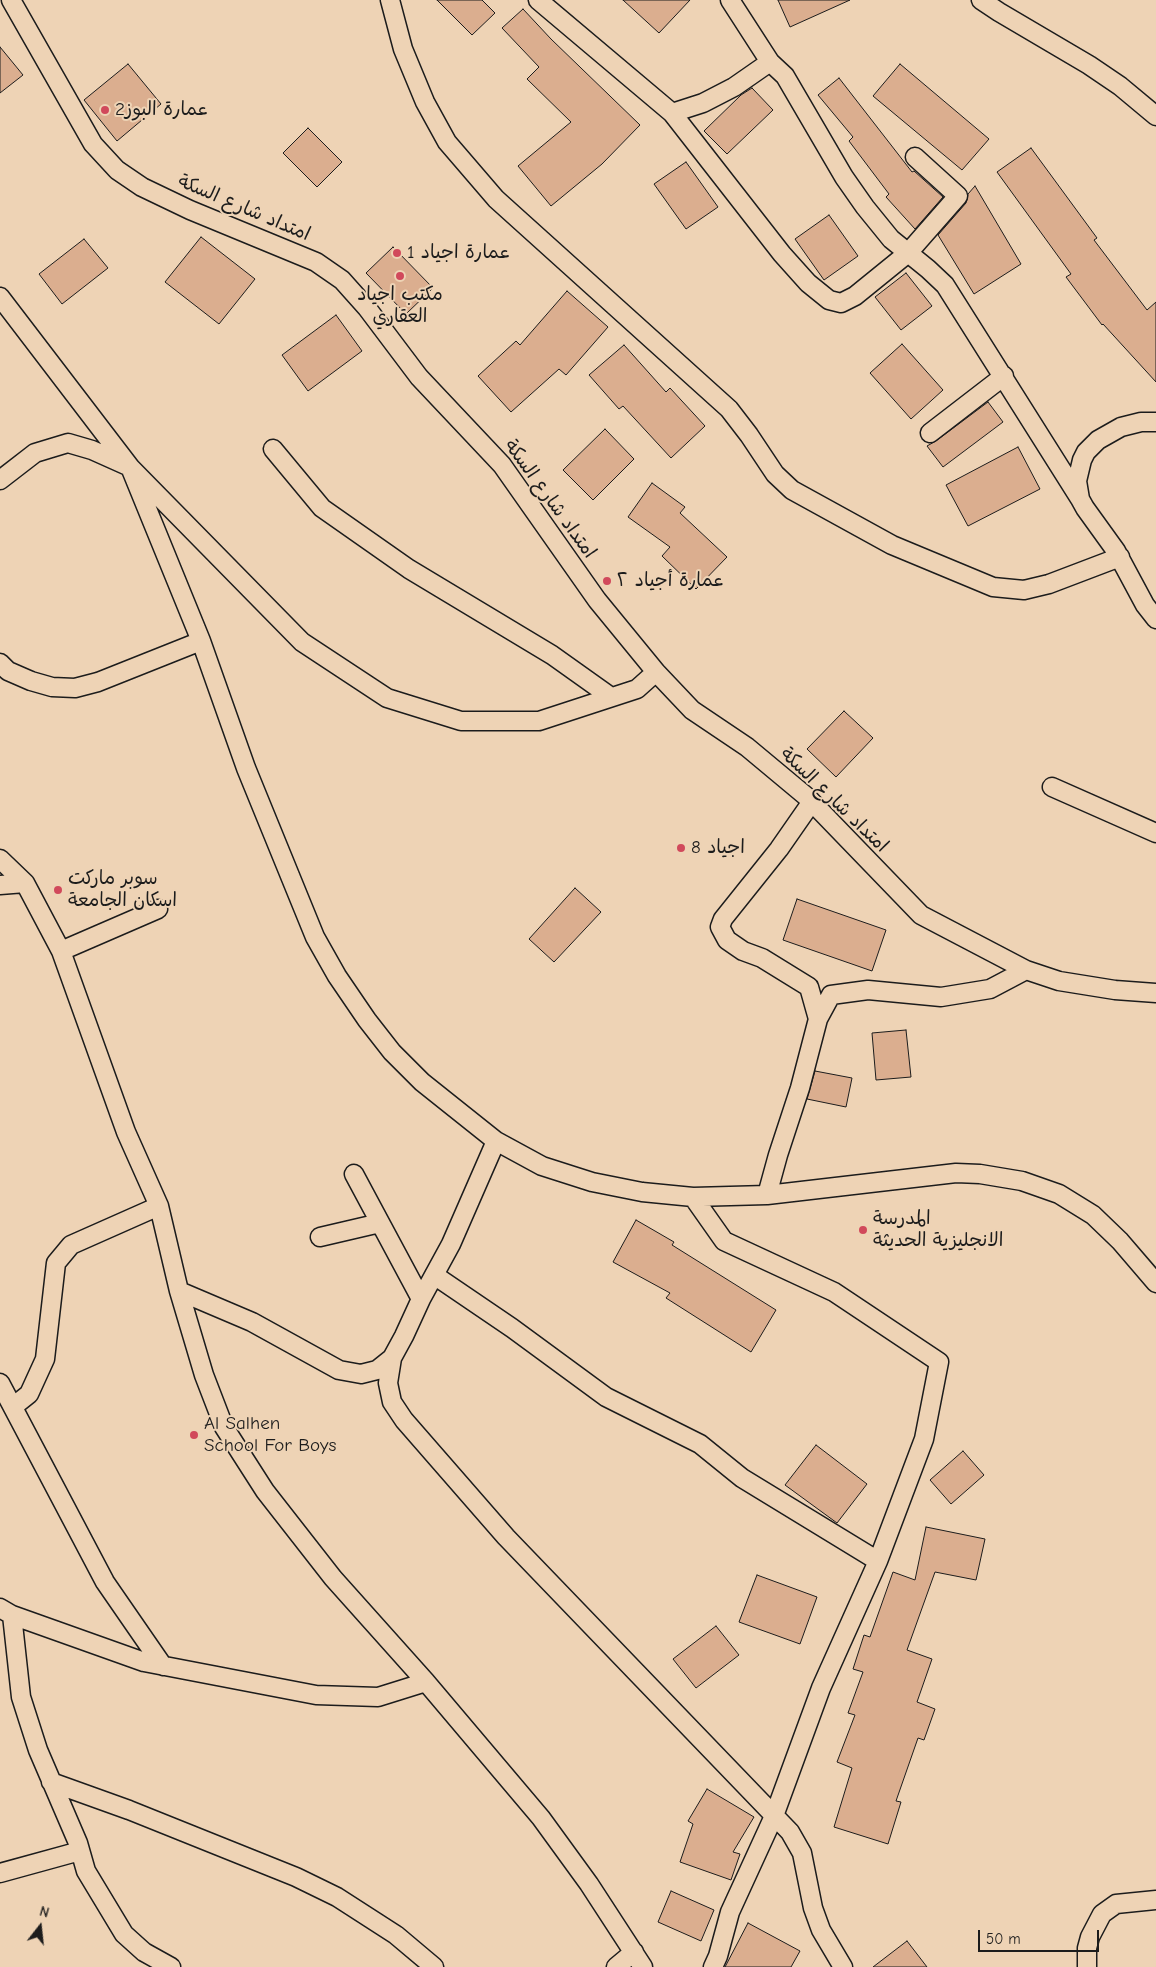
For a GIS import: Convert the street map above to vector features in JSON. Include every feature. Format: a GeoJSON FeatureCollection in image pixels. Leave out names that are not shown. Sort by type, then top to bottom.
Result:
{"type":"FeatureCollection","features":[{"type":"Feature","properties":{"kind":"street","name":"امتداد شارع السكة"},"geometry":{"type":"LineString","coordinates":[[11,0],[93,144],[116,170],[142,187],[190,210],[316,262],[342,280],[366,308],[418,377],[502,465],[597,600],[656,672],[692,710],[747,747],[811,803],[921,915],[1026,970],[1059,980],[1115,990],[1156,993]]}},
{"type":"Feature","properties":{"kind":"street"},"geometry":{"type":"LineString","coordinates":[[390,0],[403,48],[425,102],[447,142],[496,199],[729,409],[776,474],[792,490],[892,545],[993,587],[1024,590],[1120,557]]}},
{"type":"Feature","properties":{"kind":"street"},"geometry":{"type":"LineString","coordinates":[[538,0],[672,113],[739,196],[782,254],[808,283],[829,300],[841,303],[855,296],[908,253],[958,196],[916,157]]}},
{"type":"Feature","properties":{"kind":"street"},"geometry":{"type":"LineString","coordinates":[[730,0],[770,62],[785,76],[844,177],[865,207],[891,238],[945,285],[1080,499],[1120,557],[1145,605],[1156,619]]}},
{"type":"Feature","properties":{"kind":"street"},"geometry":{"type":"LineString","coordinates":[[982,0],[1089,65],[1120,86],[1156,116]]}},
{"type":"Feature","properties":{"kind":"street"},"geometry":{"type":"LineString","coordinates":[[672,113],[703,103],[734,87],[770,62]]}},
{"type":"Feature","properties":{"kind":"street"},"geometry":{"type":"LineString","coordinates":[[0,297],[130,467],[302,642],[386,698],[461,721],[539,721],[637,689],[656,672]]}},
{"type":"Feature","properties":{"kind":"street"},"geometry":{"type":"LineString","coordinates":[[930,433],[1004,376]]}},
{"type":"Feature","properties":{"kind":"street"},"geometry":{"type":"LineString","coordinates":[[1080,499],[1077,481],[1078,470],[1082,460],[1092,446],[1106,434],[1121,427],[1141,422],[1156,422]]}},
{"type":"Feature","properties":{"kind":"street"},"geometry":{"type":"LineString","coordinates":[[0,480],[35,453],[68,444],[92,450],[130,467],[201,641],[246,768],[316,937],[337,976],[392,1052],[422,1082],[496,1140],[542,1166],[592,1182],[642,1192],[693,1197],[767,1195],[956,1174],[980,1174],[1022,1180],[1059,1194],[1093,1215],[1120,1241],[1156,1283]]}},
{"type":"Feature","properties":{"kind":"street"},"geometry":{"type":"LineString","coordinates":[[273,449],[322,508],[409,569],[552,655],[611,697]]}},
{"type":"Feature","properties":{"kind":"street"},"geometry":{"type":"LineString","coordinates":[[0,663],[8,671],[52,687],[75,688],[98,682],[201,641]]}},
{"type":"Feature","properties":{"kind":"street"},"geometry":{"type":"LineString","coordinates":[[1052,787],[1156,833]]}},
{"type":"Feature","properties":{"kind":"street"},"geometry":{"type":"LineString","coordinates":[[811,803],[779,849],[723,919],[720,927],[727,940],[743,951],[762,958],[809,987],[818,1019]]}},
{"type":"Feature","properties":{"kind":"street"},"geometry":{"type":"LineString","coordinates":[[0,859],[25,883],[61,951],[126,1132],[159,1206],[179,1291],[204,1375],[224,1427],[265,1491],[333,1578],[426,1682],[540,1818],[589,1884],[638,1959],[616,1967]]}},
{"type":"Feature","properties":{"kind":"street"},"geometry":{"type":"LineString","coordinates":[[0,885],[25,883]]}},
{"type":"Feature","properties":{"kind":"street"},"geometry":{"type":"LineString","coordinates":[[61,951],[158,909]]}},
{"type":"Feature","properties":{"kind":"street"},"geometry":{"type":"LineString","coordinates":[[767,1195],[800,1088],[818,1019],[831,995],[868,990],[941,997],[990,989],[1026,970]]}},
{"type":"Feature","properties":{"kind":"street"},"geometry":{"type":"LineString","coordinates":[[496,1140],[451,1244],[420,1299],[392,1358],[388,1383],[392,1402],[404,1420],[506,1537],[790,1832],[802,1853],[813,1908],[821,1930],[843,1967]]}},
{"type":"Feature","properties":{"kind":"street"},"geometry":{"type":"LineString","coordinates":[[354,1174],[420,1299]]}},
{"type":"Feature","properties":{"kind":"street"},"geometry":{"type":"LineString","coordinates":[[693,1197],[724,1241],[834,1292],[940,1362],[924,1439],[878,1562],[821,1688],[774,1816],[730,1912],[718,1956],[713,1967]]}},
{"type":"Feature","properties":{"kind":"street"},"geometry":{"type":"LineString","coordinates":[[14,1406],[30,1394],[45,1359],[56,1263],[71,1245],[159,1206]]}},
{"type":"Feature","properties":{"kind":"street"},"geometry":{"type":"LineString","coordinates":[[320,1237],[380,1222]]}},
{"type":"Feature","properties":{"kind":"street"},"geometry":{"type":"LineString","coordinates":[[434,1275],[512,1328],[606,1397],[700,1444],[742,1478],[878,1562]]}},
{"type":"Feature","properties":{"kind":"street"},"geometry":{"type":"LineString","coordinates":[[179,1291],[252,1322],[340,1370],[361,1374],[377,1370],[392,1358]]}},
{"type":"Feature","properties":{"kind":"street"},"geometry":{"type":"LineString","coordinates":[[0,1383],[14,1406],[105,1582],[163,1666]]}},
{"type":"Feature","properties":{"kind":"street"},"geometry":{"type":"LineString","coordinates":[[171,1967],[144,1952],[124,1934],[86,1871],[80,1851],[38,1750],[21,1697],[6,1612],[144,1662],[316,1695],[378,1697],[426,1682]]}},
{"type":"Feature","properties":{"kind":"street"},"geometry":{"type":"LineString","coordinates":[[51,1782],[137,1813],[296,1877],[329,1893],[396,1935],[434,1967]]}},
{"type":"Feature","properties":{"kind":"street"},"geometry":{"type":"LineString","coordinates":[[0,1873],[80,1851]]}},
{"type":"Feature","properties":{"kind":"street"},"geometry":{"type":"LineString","coordinates":[[1087,1967],[1088,1942],[1102,1914],[1116,1904],[1156,1900]]}},
{"type":"Feature","properties":{"kind":"building"},"geometry":{"type":"Polygon","coordinates":[[[437,0],[482,0],[495,13],[472,35],[437,0]]]}},
{"type":"Feature","properties":{"kind":"building"},"geometry":{"type":"Polygon","coordinates":[[[623,0],[690,0],[659,33],[623,0]]]}},
{"type":"Feature","properties":{"kind":"building"},"geometry":{"type":"Polygon","coordinates":[[[778,0],[850,0],[790,27],[778,0]]]}},
{"type":"Feature","properties":{"kind":"building"},"geometry":{"type":"Polygon","coordinates":[[[523,9],[551,39],[640,125],[602,164],[551,206],[518,166],[571,122],[527,79],[539,67],[502,28],[523,9]]]}},
{"type":"Feature","properties":{"kind":"building"},"geometry":{"type":"Polygon","coordinates":[[[0,47],[23,75],[0,93],[0,47]]]}},
{"type":"Feature","properties":{"kind":"building"},"geometry":{"type":"Polygon","coordinates":[[[128,64],[161,104],[117,141],[84,100],[128,64]]]}},
{"type":"Feature","properties":{"kind":"building"},"geometry":{"type":"Polygon","coordinates":[[[900,64],[989,139],[962,170],[873,96],[900,64]]]}},
{"type":"Feature","properties":{"kind":"building"},"geometry":{"type":"Polygon","coordinates":[[[839,78],[912,172],[914,171],[943,197],[915,229],[886,197],[889,194],[849,141],[853,137],[818,95],[839,78]]]}},
{"type":"Feature","properties":{"kind":"building"},"geometry":{"type":"Polygon","coordinates":[[[752,88],[773,110],[727,154],[704,131],[741,95],[752,88]]]}},
{"type":"Feature","properties":{"kind":"building"},"geometry":{"type":"Polygon","coordinates":[[[308,128],[342,162],[317,187],[283,153],[308,128]]]}},
{"type":"Feature","properties":{"kind":"building"},"geometry":{"type":"Polygon","coordinates":[[[1031,148],[1097,238],[1094,240],[1147,310],[1156,302],[1156,382],[1102,325],[1066,277],[1071,274],[997,172],[1031,148]]]}},
{"type":"Feature","properties":{"kind":"building"},"geometry":{"type":"Polygon","coordinates":[[[686,162],[718,207],[686,229],[654,184],[686,162]]]}},
{"type":"Feature","properties":{"kind":"building"},"geometry":{"type":"Polygon","coordinates":[[[975,186],[1021,264],[974,294],[938,235],[966,203],[968,194],[975,186]]]}},
{"type":"Feature","properties":{"kind":"building"},"geometry":{"type":"Polygon","coordinates":[[[829,215],[858,256],[824,280],[795,239],[829,215]]]}},
{"type":"Feature","properties":{"kind":"building"},"geometry":{"type":"Polygon","coordinates":[[[201,237],[255,279],[219,324],[165,282],[201,237]]]}},
{"type":"Feature","properties":{"kind":"building"},"geometry":{"type":"Polygon","coordinates":[[[84,239],[108,268],[62,304],[39,274],[84,239]]]}},
{"type":"Feature","properties":{"kind":"building"},"geometry":{"type":"Polygon","coordinates":[[[393,247],[433,288],[406,314],[366,273],[393,247]]]}},
{"type":"Feature","properties":{"kind":"building"},"geometry":{"type":"Polygon","coordinates":[[[906,273],[932,306],[901,330],[875,297],[906,273]]]}},
{"type":"Feature","properties":{"kind":"building"},"geometry":{"type":"Polygon","coordinates":[[[567,291],[608,327],[566,375],[559,369],[511,412],[478,376],[516,341],[520,345],[567,291]]]}},
{"type":"Feature","properties":{"kind":"building"},"geometry":{"type":"Polygon","coordinates":[[[336,315],[362,351],[308,391],[282,355],[336,315]]]}},
{"type":"Feature","properties":{"kind":"building"},"geometry":{"type":"Polygon","coordinates":[[[902,344],[943,390],[911,419],[870,373],[902,344]]]}},
{"type":"Feature","properties":{"kind":"building"},"geometry":{"type":"Polygon","coordinates":[[[624,345],[666,392],[670,388],[705,426],[671,458],[623,406],[619,409],[589,375],[624,345]]]}},
{"type":"Feature","properties":{"kind":"building"},"geometry":{"type":"Polygon","coordinates":[[[988,402],[1003,422],[943,467],[927,446],[988,402]]]}},
{"type":"Feature","properties":{"kind":"building"},"geometry":{"type":"Polygon","coordinates":[[[605,429],[634,459],[593,500],[563,470],[605,429]]]}},
{"type":"Feature","properties":{"kind":"building"},"geometry":{"type":"Polygon","coordinates":[[[1018,447],[1040,489],[968,526],[946,485],[1018,447]]]}},
{"type":"Feature","properties":{"kind":"building"},"geometry":{"type":"Polygon","coordinates":[[[652,483],[685,507],[680,513],[727,557],[696,589],[662,556],[670,547],[628,517],[652,483]]]}},
{"type":"Feature","properties":{"kind":"building"},"geometry":{"type":"Polygon","coordinates":[[[844,711],[873,738],[836,777],[807,749],[844,711]]]}},
{"type":"Feature","properties":{"kind":"building"},"geometry":{"type":"Polygon","coordinates":[[[575,888],[601,912],[554,962],[529,939],[575,888]]]}},
{"type":"Feature","properties":{"kind":"building"},"geometry":{"type":"Polygon","coordinates":[[[797,899],[886,930],[872,971],[783,940],[797,899]]]}},
{"type":"Feature","properties":{"kind":"building"},"geometry":{"type":"Polygon","coordinates":[[[906,1030],[911,1077],[876,1080],[872,1033],[906,1030]]]}},
{"type":"Feature","properties":{"kind":"building"},"geometry":{"type":"Polygon","coordinates":[[[815,1071],[852,1078],[846,1107],[807,1099],[815,1071]]]}},
{"type":"Feature","properties":{"kind":"building"},"geometry":{"type":"Polygon","coordinates":[[[636,1220],[674,1242],[672,1245],[776,1310],[751,1352],[666,1298],[670,1293],[613,1262],[636,1220]]]}},
{"type":"Feature","properties":{"kind":"building"},"geometry":{"type":"Polygon","coordinates":[[[816,1445],[867,1484],[837,1523],[785,1485],[816,1445]]]}},
{"type":"Feature","properties":{"kind":"building"},"geometry":{"type":"Polygon","coordinates":[[[963,1451],[984,1475],[951,1504],[930,1480],[963,1451]]]}},
{"type":"Feature","properties":{"kind":"building"},"geometry":{"type":"Polygon","coordinates":[[[926,1527],[985,1539],[976,1580],[935,1572],[907,1650],[932,1659],[917,1702],[935,1709],[924,1740],[918,1738],[896,1801],[901,1802],[888,1844],[834,1827],[852,1768],[837,1762],[855,1715],[848,1713],[863,1672],[853,1669],[864,1635],[870,1637],[893,1572],[915,1580],[926,1527]]]}},
{"type":"Feature","properties":{"kind":"building"},"geometry":{"type":"Polygon","coordinates":[[[757,1575],[817,1597],[800,1644],[739,1622],[757,1575]]]}},
{"type":"Feature","properties":{"kind":"building"},"geometry":{"type":"Polygon","coordinates":[[[716,1626],[739,1655],[696,1688],[673,1659],[716,1626]]]}},
{"type":"Feature","properties":{"kind":"building"},"geometry":{"type":"Polygon","coordinates":[[[707,1789],[754,1817],[733,1852],[740,1854],[731,1880],[680,1862],[693,1824],[688,1821],[707,1789]]]}},
{"type":"Feature","properties":{"kind":"building"},"geometry":{"type":"Polygon","coordinates":[[[671,1891],[714,1910],[701,1941],[658,1922],[671,1891]]]}},
{"type":"Feature","properties":{"kind":"building"},"geometry":{"type":"Polygon","coordinates":[[[748,1923],[800,1951],[791,1967],[725,1967],[748,1923]]]}},
{"type":"Feature","properties":{"kind":"building"},"geometry":{"type":"Polygon","coordinates":[[[907,1941],[927,1967],[873,1967],[907,1941]]]}},
{"type":"Feature","properties":{"kind":"place","name":"عمارة البوز2"},"geometry":{"type":"Point","coordinates":[105,110]}},
{"type":"Feature","properties":{"kind":"place","name":"عمارة اجياد 1"},"geometry":{"type":"Point","coordinates":[397,253]}},
{"type":"Feature","properties":{"kind":"place","name":"مكتب اجياد العقاري"},"geometry":{"type":"Point","coordinates":[400,276]}},
{"type":"Feature","properties":{"kind":"place","name":"عمارة أجياد ٢"},"geometry":{"type":"Point","coordinates":[607,581]}},
{"type":"Feature","properties":{"kind":"place","name":"اجياد 8"},"geometry":{"type":"Point","coordinates":[681,848]}},
{"type":"Feature","properties":{"kind":"place","name":"سوبر ماركت اسكان الجامعة"},"geometry":{"type":"Point","coordinates":[58,890]}},
{"type":"Feature","properties":{"kind":"place","name":"المدرسة الانجليزية الحديثة"},"geometry":{"type":"Point","coordinates":[863,1230]}},
{"type":"Feature","properties":{"kind":"place","name":"Al Salhen School For Boys"},"geometry":{"type":"Point","coordinates":[194,1435]}}]}
